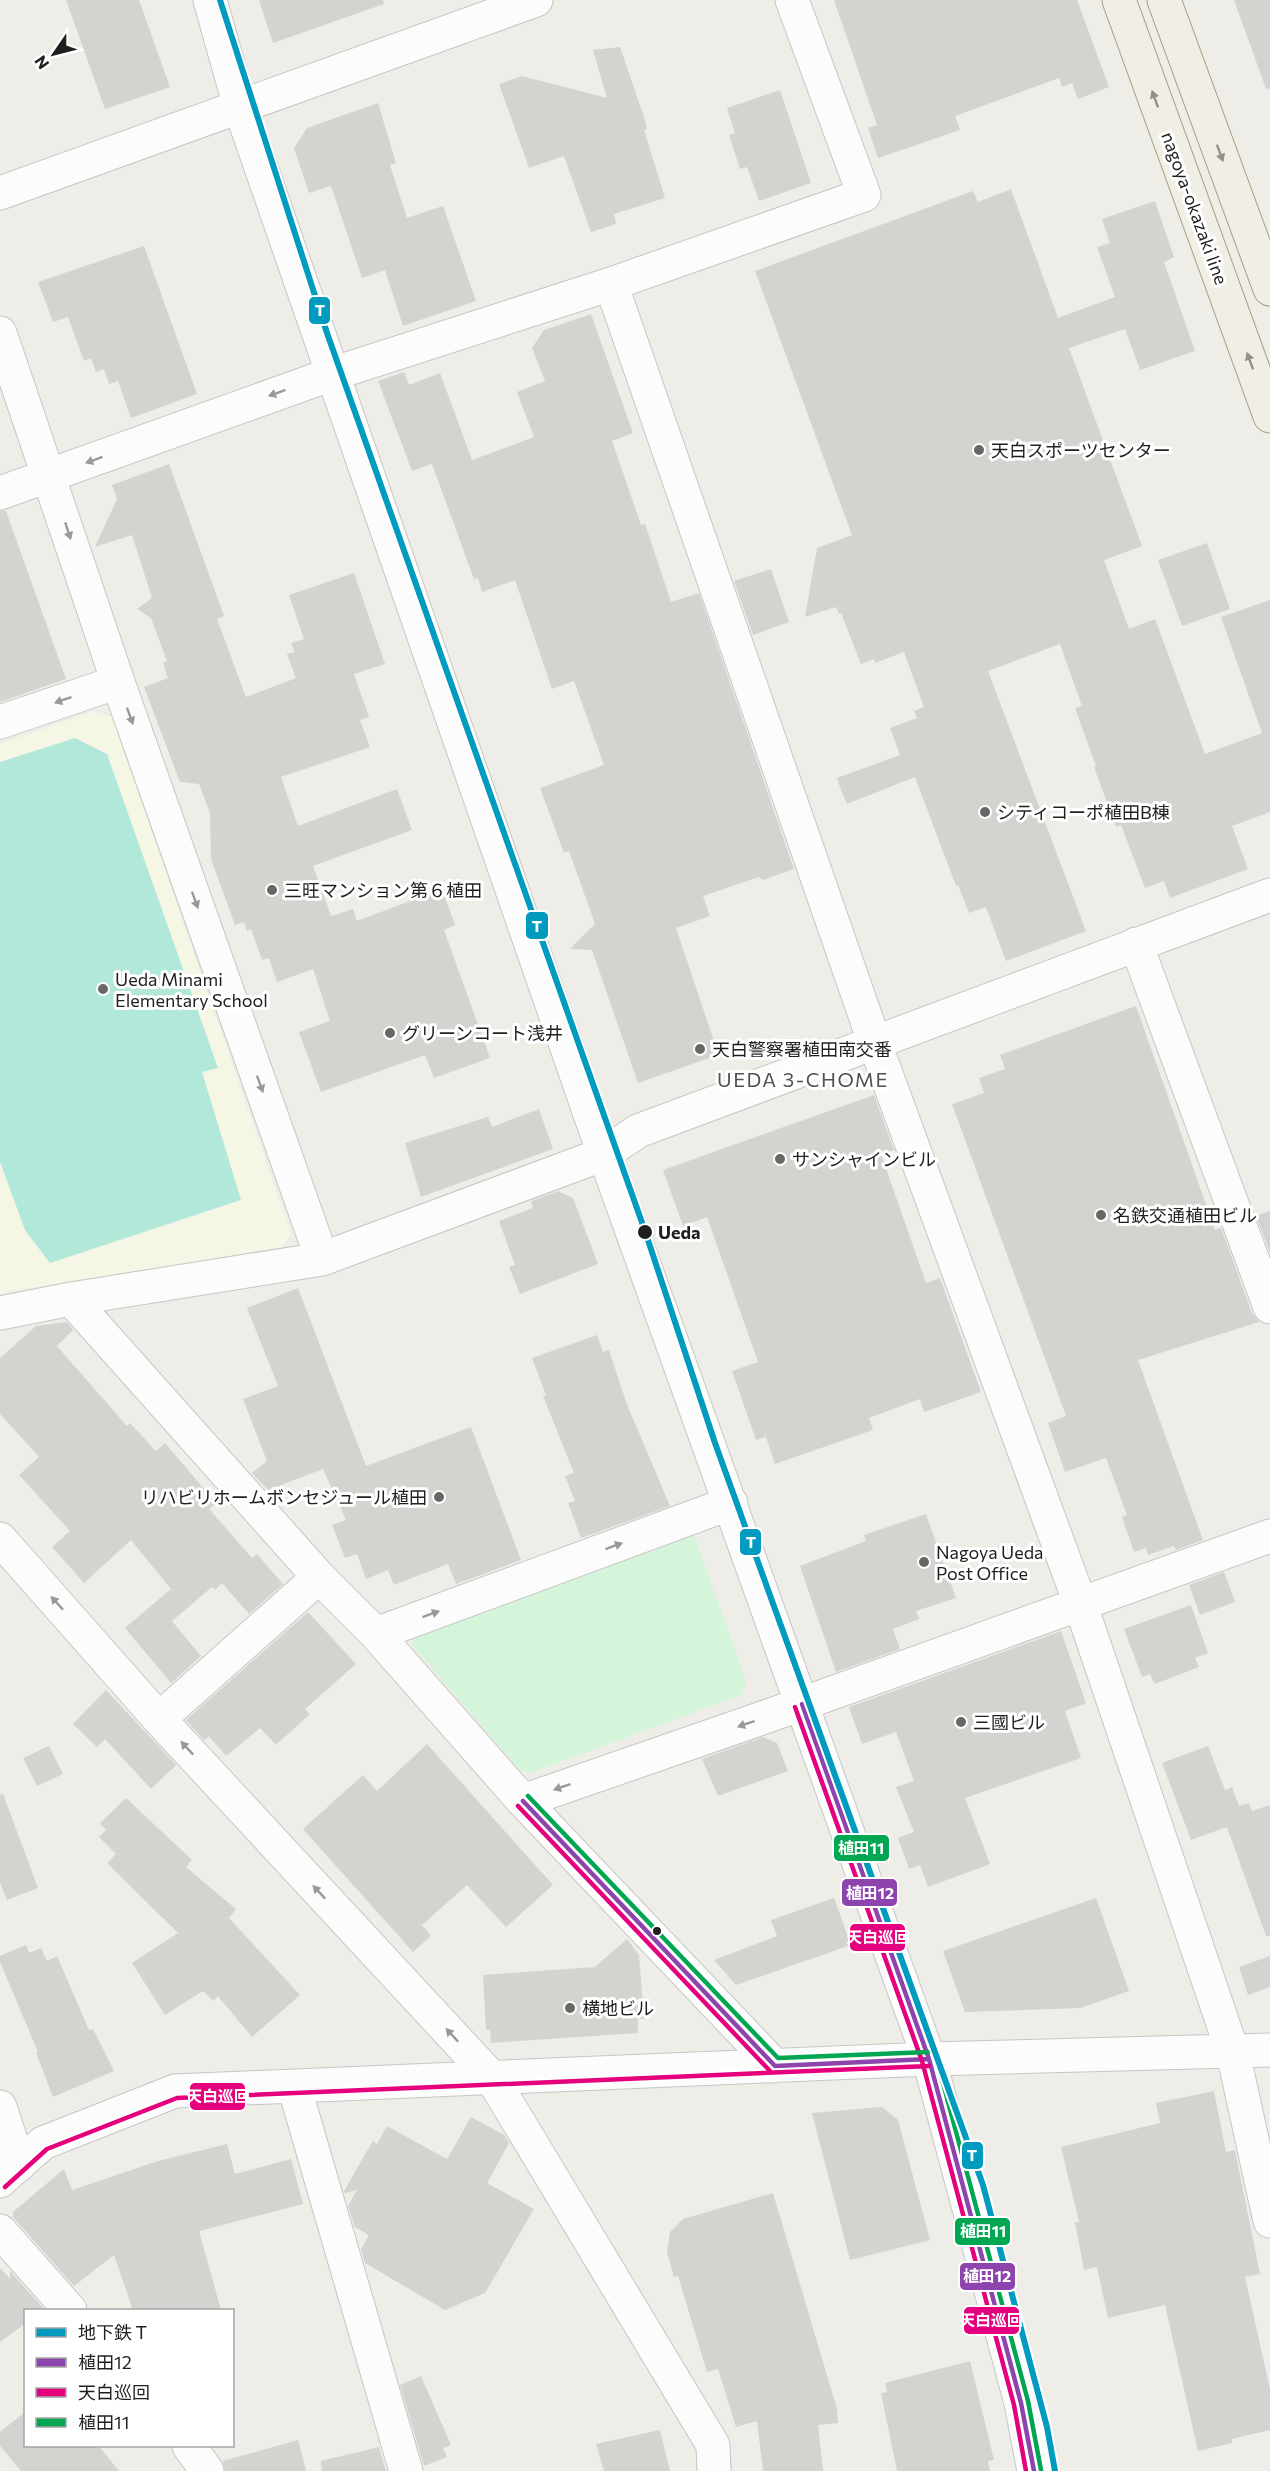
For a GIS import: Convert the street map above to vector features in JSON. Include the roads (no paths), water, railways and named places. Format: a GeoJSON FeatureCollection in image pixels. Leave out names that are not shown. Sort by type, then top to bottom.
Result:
{"type":"FeatureCollection","features":[{"type":"Feature","properties":{"kind":"main road","name":"nagoya-okazaki line"},"geometry":{"type":"LineString","coordinates":[[1119,0],[1270,416]]}},
{"type":"Feature","properties":{"kind":"main road"},"geometry":{"type":"LineString","coordinates":[[1164,0],[1270,289]]}},
{"type":"Feature","properties":{"kind":"street"},"geometry":{"type":"LineString","coordinates":[[210,0],[240,107],[604,1154],[929,2059],[1021,2403],[1035,2471]]}},
{"type":"Feature","properties":{"kind":"street"},"geometry":{"type":"LineString","coordinates":[[0,193],[536,0]]}},
{"type":"Feature","properties":{"kind":"street"},"geometry":{"type":"LineString","coordinates":[[0,493],[333,374],[611,284],[864,195],[792,0]]}},
{"type":"Feature","properties":{"kind":"street"},"geometry":{"type":"LineString","coordinates":[[611,284],[874,1041],[1080,1603],[1233,2053],[1270,2221]]}},
{"type":"Feature","properties":{"kind":"street"},"geometry":{"type":"LineString","coordinates":[[0,333],[118,682],[322,1259]]}},
{"type":"Feature","properties":{"kind":"street"},"geometry":{"type":"LineString","coordinates":[[0,722],[118,682]]}},
{"type":"Feature","properties":{"kind":"street"},"geometry":{"type":"LineString","coordinates":[[0,1313],[71,1299],[322,1259],[604,1154],[638,1131],[1270,894]]}},
{"type":"Feature","properties":{"kind":"street"},"geometry":{"type":"LineString","coordinates":[[1136,945],[1270,1307]]}},
{"type":"Feature","properties":{"kind":"street"},"geometry":{"type":"LineString","coordinates":[[71,1299],[320,1577],[376,1634],[523,1801],[775,2066]]}},
{"type":"Feature","properties":{"kind":"street"},"geometry":{"type":"LineString","coordinates":[[376,1634],[731,1503]]}},
{"type":"Feature","properties":{"kind":"street"},"geometry":{"type":"LineString","coordinates":[[523,1801],[802,1704],[1270,1536]]}},
{"type":"Feature","properties":{"kind":"street"},"geometry":{"type":"LineString","coordinates":[[0,1539],[159,1719],[492,2078],[713,2445],[714,2471]]}},
{"type":"Feature","properties":{"kind":"street"},"geometry":{"type":"LineString","coordinates":[[159,1719],[320,1577]]}},
{"type":"Feature","properties":{"kind":"street"},"geometry":{"type":"LineString","coordinates":[[10,2173],[43,2143],[175,2091],[929,2059],[1233,2053],[1270,2050]]}},
{"type":"Feature","properties":{"kind":"street"},"geometry":{"type":"LineString","coordinates":[[294,2086],[406,2471]]}},
{"type":"Feature","properties":{"kind":"street"},"geometry":{"type":"LineString","coordinates":[[0,2107],[10,2173]]}},
{"type":"Feature","properties":{"kind":"street"},"geometry":{"type":"LineString","coordinates":[[0,2231],[69,2309]]}},
{"type":"Feature","properties":{"kind":"street"},"geometry":{"type":"LineString","coordinates":[[190,2447],[207,2471]]}},
{"type":"Feature","properties":{"kind":"metro line","name":"T"},"geometry":{"type":"LineString","coordinates":[[220,0],[327,333],[645,1231],[715,1443],[983,2185],[1047,2427],[1055,2471]]}},
{"type":"Feature","properties":{"kind":"place","name":"天白スポーツセンター"},"geometry":{"type":"Point","coordinates":[979,450]}},
{"type":"Feature","properties":{"kind":"place","name":"シティコーポ植田B棟"},"geometry":{"type":"Point","coordinates":[985,812]}},
{"type":"Feature","properties":{"kind":"place","name":"三旺マンション第６植田"},"geometry":{"type":"Point","coordinates":[272,890]}},
{"type":"Feature","properties":{"kind":"place","name":"Ueda Minami Elementary School"},"geometry":{"type":"Point","coordinates":[103,989]}},
{"type":"Feature","properties":{"kind":"place","name":"グリーンコート浅井"},"geometry":{"type":"Point","coordinates":[390,1033]}},
{"type":"Feature","properties":{"kind":"place","name":"天白警察署植田南交番"},"geometry":{"type":"Point","coordinates":[700,1049]}},
{"type":"Feature","properties":{"kind":"place","name":"サンシャインビル"},"geometry":{"type":"Point","coordinates":[780,1159]}},
{"type":"Feature","properties":{"kind":"place","name":"名鉄交通植田ビル"},"geometry":{"type":"Point","coordinates":[1101,1215]}},
{"type":"Feature","properties":{"kind":"place","name":"Ueda"},"geometry":{"type":"Point","coordinates":[645,1232]}},
{"type":"Feature","properties":{"kind":"place","name":"リハビリホームボンセジュール植田"},"geometry":{"type":"Point","coordinates":[439,1497]}},
{"type":"Feature","properties":{"kind":"place","name":"Nagoya Ueda Post Office"},"geometry":{"type":"Point","coordinates":[924,1562]}},
{"type":"Feature","properties":{"kind":"place","name":"三國ビル"},"geometry":{"type":"Point","coordinates":[961,1722]}},
{"type":"Feature","properties":{"kind":"place","name":"横地ビル"},"geometry":{"type":"Point","coordinates":[570,2008]}},
{"type":"Feature","properties":{"kind":"district","name":"UEDA 3-CHOME"},"geometry":{"type":"Point","coordinates":[803,1079]}}]}
